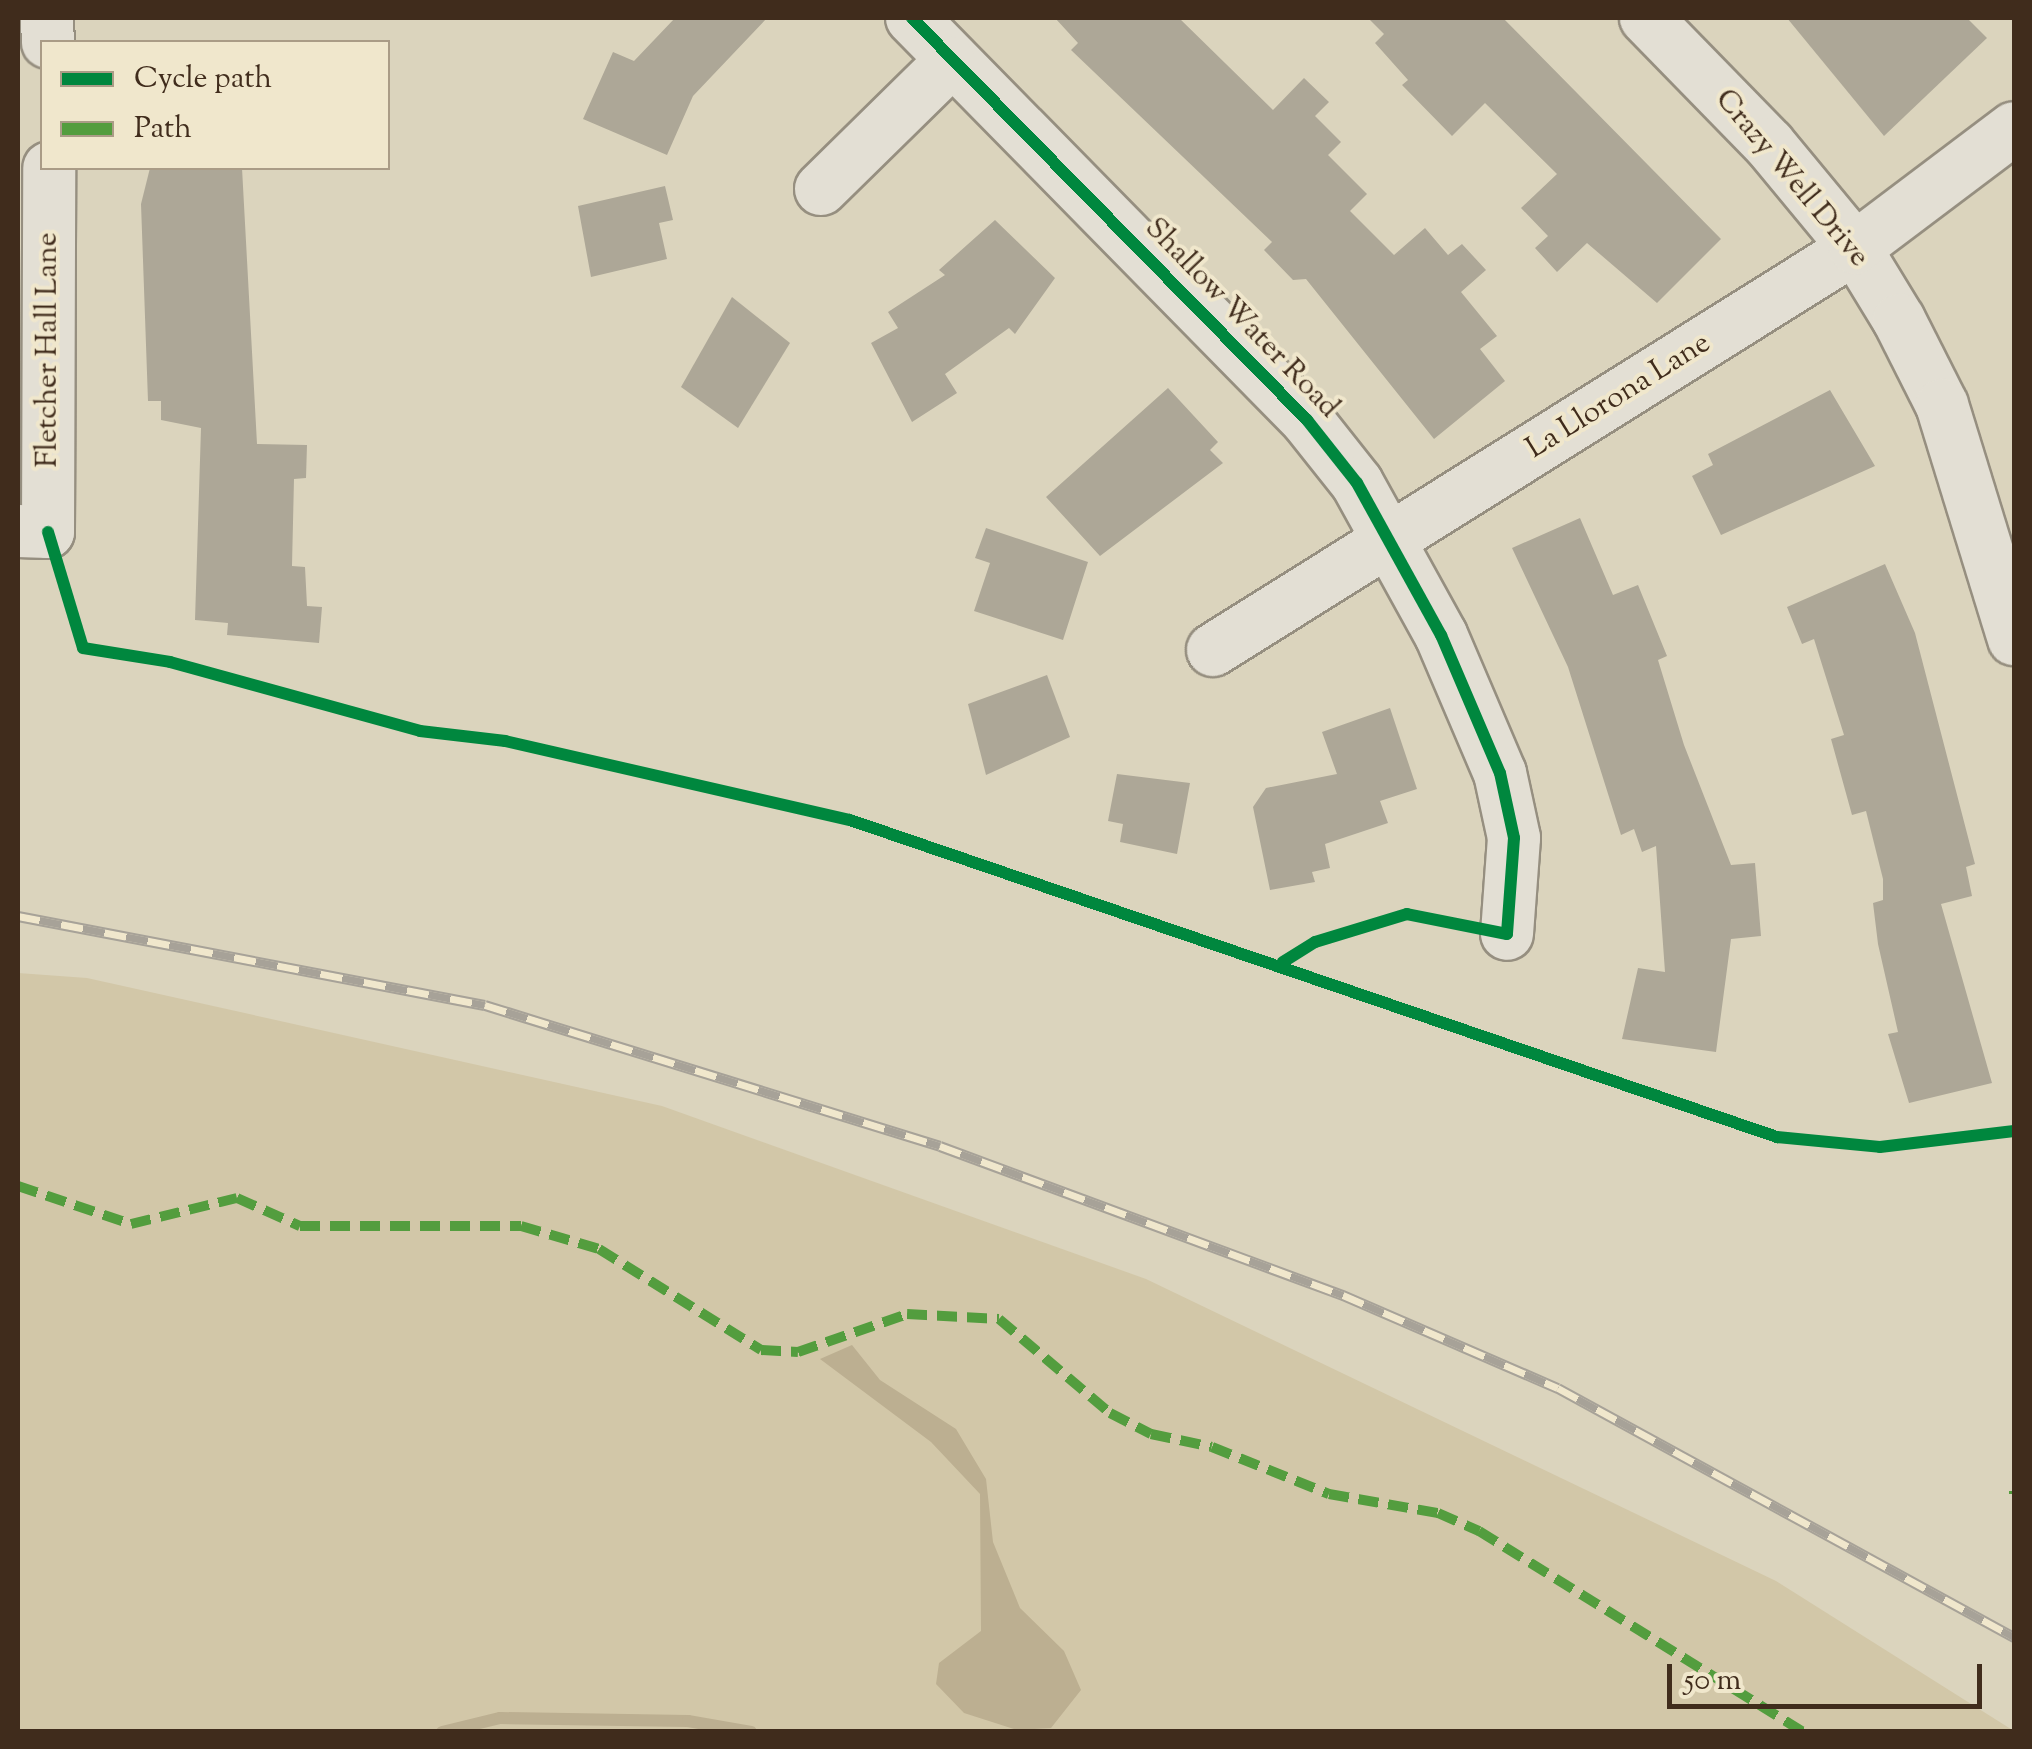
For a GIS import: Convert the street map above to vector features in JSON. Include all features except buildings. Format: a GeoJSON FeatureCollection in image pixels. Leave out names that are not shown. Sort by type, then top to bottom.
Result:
{"type":"FeatureCollection","features":[{"type":"Feature","properties":{"kind":"street","name":"Shallow Water Road"},"geometry":{"type":"LineString","coordinates":[[912,18],[949,63],[1307,420],[1390,541],[1500,774],[1514,838],[1507,934]]}},
{"type":"Feature","properties":{"kind":"street","name":"Crazy Well Drive"},"geometry":{"type":"LineString","coordinates":[[1646,18],[1855,248],[1942,405],[2014,638]]}},
{"type":"Feature","properties":{"kind":"street"},"geometry":{"type":"LineString","coordinates":[[821,188],[949,63]]}},
{"type":"Feature","properties":{"kind":"street","name":"La Llorona Lane"},"geometry":{"type":"LineString","coordinates":[[1213,650],[1855,248],[2014,128]]}},
{"type":"Feature","properties":{"kind":"street","name":"Fletcher Hall Lane"},"geometry":{"type":"LineString","coordinates":[[33,531],[49,170]]}},
{"type":"Feature","properties":{"kind":"shaded area"},"geometry":{"type":"Polygon","coordinates":[[[18,973],[87,978],[662,1106],[1146,1279],[1776,1581],[2014,1731],[18,1731],[18,973]]]}},
{"type":"Feature","properties":{"kind":"shaded area"},"geometry":{"type":"Polygon","coordinates":[[[852,1345],[880,1380],[956,1429],[986,1479],[993,1542],[1020,1608],[1064,1651],[1081,1690],[1051,1728],[1017,1730],[964,1713],[936,1684],[939,1663],[981,1631],[980,1494],[931,1442],[820,1359],[852,1345]]]}},
{"type":"Feature","properties":{"kind":"waterway"},"geometry":{"type":"LineString","coordinates":[[442,1732],[500,1718],[688,1721],[751,1732]]}},
{"type":"Feature","properties":{"kind":"railway"},"geometry":{"type":"LineString","coordinates":[[18,916],[485,1005],[940,1146],[1343,1295],[1558,1388],[2014,1637]]}},
{"type":"Feature","properties":{"kind":"marked path"},"geometry":{"type":"LineString","coordinates":[[18,1186],[131,1224],[237,1198],[300,1226],[521,1226],[599,1249],[761,1350],[798,1352],[907,1314],[999,1319],[1110,1413],[1151,1434],[1212,1447],[1329,1494],[1438,1513],[1479,1531],[1803,1732]]}},
{"type":"Feature","properties":{"kind":"cycle path"},"geometry":{"type":"LineString","coordinates":[[912,18],[1307,420],[1357,483],[1441,635],[1500,773],[1514,838],[1507,934],[1407,914],[1315,942],[1283,962]]}},
{"type":"Feature","properties":{"kind":"cycle path"},"geometry":{"type":"LineString","coordinates":[[48,532],[83,648],[170,662],[420,731],[505,741],[850,820],[1777,1137],[1880,1147],[2014,1131]]}}]}
